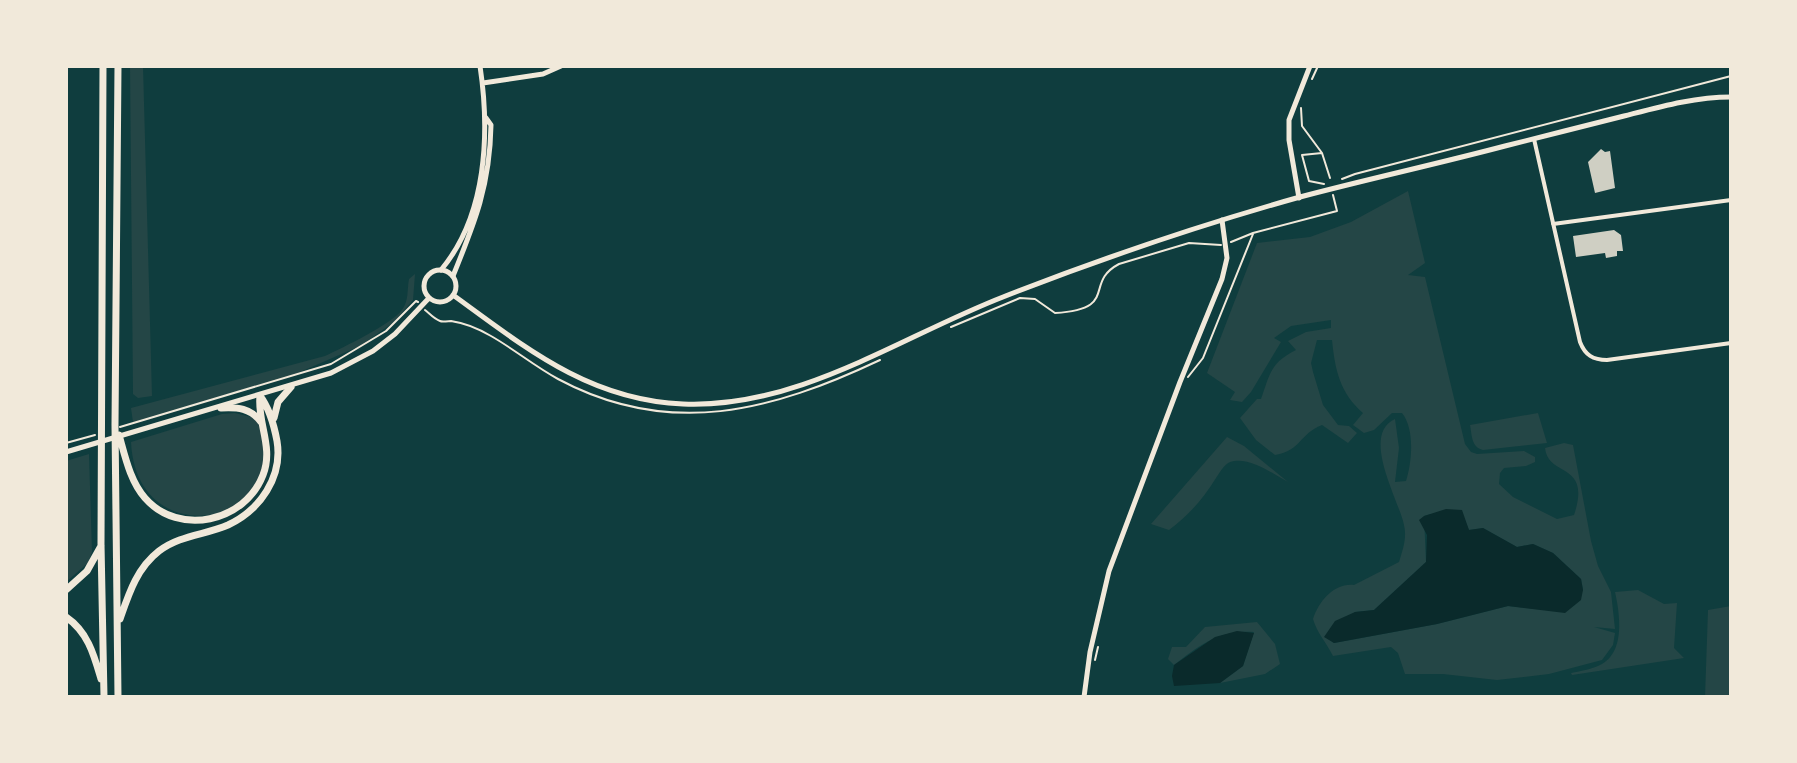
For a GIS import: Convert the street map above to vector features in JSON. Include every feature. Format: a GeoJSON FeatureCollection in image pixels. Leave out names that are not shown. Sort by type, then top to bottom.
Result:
{"type":"FeatureCollection","features":[{"type":"Feature","properties":{"kind":"highway"},"geometry":{"type":"LineString","coordinates":[[103,66],[101,544],[104,695]]}},
{"type":"Feature","properties":{"kind":"highway"},"geometry":{"type":"LineString","coordinates":[[118,66],[115,425],[118,697]]}},
{"type":"Feature","properties":{"kind":"highway"},"geometry":{"type":"LineString","coordinates":[[274,425],[278,402],[291,387]]}},
{"type":"Feature","properties":{"kind":"highway"},"geometry":{"type":"LineString","coordinates":[[115,425],[132,476],[145,498],[171,516],[196,521],[224,515],[250,497],[266,464],[267,443],[260,396]]}},
{"type":"Feature","properties":{"kind":"highway"},"geometry":{"type":"LineString","coordinates":[[118,624],[137,575],[148,561],[184,537],[213,530],[237,519],[265,494],[276,471],[279,453],[274,425],[260,396]]}},
{"type":"Feature","properties":{"kind":"highway"},"geometry":{"type":"LineString","coordinates":[[221,408],[237,407],[248,411],[256,415],[264,426]]}},
{"type":"Feature","properties":{"kind":"highway"},"geometry":{"type":"LineString","coordinates":[[66,590],[87,571],[101,544]]}},
{"type":"Feature","properties":{"kind":"highway"},"geometry":{"type":"LineString","coordinates":[[66,617],[89,643],[104,695]]}},
{"type":"Feature","properties":{"kind":"main road"},"geometry":{"type":"LineString","coordinates":[[453,276],[441,270],[434,271],[426,278],[424,289],[429,298],[441,302],[453,295],[456,286],[453,276],[477,205],[485,117],[480,66]]}},
{"type":"Feature","properties":{"kind":"main road"},"geometry":{"type":"LineString","coordinates":[[483,83],[543,74],[561,66]]}},
{"type":"Feature","properties":{"kind":"main road"},"geometry":{"type":"LineString","coordinates":[[1299,198],[1289,140],[1289,120],[1310,66]]}},
{"type":"Feature","properties":{"kind":"main road"},"geometry":{"type":"LineString","coordinates":[[453,295],[531,351],[576,377],[635,397],[701,404],[749,398],[803,383],[996,300],[1222,220],[1315,193],[1677,103],[1731,97]]}},
{"type":"Feature","properties":{"kind":"main road"},"geometry":{"type":"LineString","coordinates":[[441,270],[459,245],[477,205]]}},
{"type":"Feature","properties":{"kind":"main road"},"geometry":{"type":"LineString","coordinates":[[1084,697],[1090,652],[1109,571],[1222,279],[1227,244],[1222,220]]}},
{"type":"Feature","properties":{"kind":"main road"},"geometry":{"type":"LineString","coordinates":[[66,452],[291,387],[358,361],[395,334],[429,298]]}},
{"type":"Feature","properties":{"kind":"street"},"geometry":{"type":"LineString","coordinates":[[1534,139],[1580,342],[1589,356],[1607,360],[1731,343]]}},
{"type":"Feature","properties":{"kind":"street"},"geometry":{"type":"LineString","coordinates":[[1553,224],[1731,200]]}},
{"type":"Feature","properties":{"kind":"path"},"geometry":{"type":"LineString","coordinates":[[1312,79],[1318,66]]}},
{"type":"Feature","properties":{"kind":"path"},"geometry":{"type":"LineString","coordinates":[[1322,153],[1302,155],[1309,181],[1336,182],[1355,174],[1731,76]]}},
{"type":"Feature","properties":{"kind":"path"},"geometry":{"type":"LineString","coordinates":[[1303,100],[1302,126],[1322,153],[1330,178]]}},
{"type":"Feature","properties":{"kind":"path"},"geometry":{"type":"LineString","coordinates":[[952,326],[1020,298],[1035,299],[1055,313],[1087,309],[1094,302],[1109,269],[1119,264],[1189,243],[1227,244],[1253,233],[1337,211],[1333,195]]}},
{"type":"Feature","properties":{"kind":"path"},"geometry":{"type":"LineString","coordinates":[[1186,383],[1203,358],[1253,233]]}},
{"type":"Feature","properties":{"kind":"path"},"geometry":{"type":"LineString","coordinates":[[145,420],[331,364],[386,331],[416,301]]}},
{"type":"Feature","properties":{"kind":"path"},"geometry":{"type":"LineString","coordinates":[[422,307],[441,322],[479,329],[560,380],[599,397],[653,411],[717,413],[755,407],[829,383],[888,356]]}},
{"type":"Feature","properties":{"kind":"path"},"geometry":{"type":"LineString","coordinates":[[66,443],[75,440]]}},
{"type":"Feature","properties":{"kind":"path"},"geometry":{"type":"LineString","coordinates":[[1095,665],[1100,637]]}},
{"type":"Feature","properties":{"kind":"shaded area"},"geometry":{"type":"Polygon","coordinates":[[[130,66],[143,66],[152,396],[138,398],[133,394],[130,66]]]}},
{"type":"Feature","properties":{"kind":"shaded area"},"geometry":{"type":"Polygon","coordinates":[[[1408,191],[1425,263],[1408,275],[1425,277],[1465,444],[1477,454],[1524,451],[1535,457],[1535,462],[1526,466],[1504,468],[1499,484],[1513,497],[1557,519],[1574,515],[1578,498],[1574,478],[1553,464],[1545,448],[1564,443],[1573,445],[1591,541],[1598,566],[1611,592],[1615,629],[1594,627],[1615,633],[1613,645],[1602,660],[1549,674],[1497,680],[1443,674],[1405,674],[1398,653],[1391,647],[1333,656],[1319,633],[1313,619],[1328,594],[1340,587],[1354,585],[1399,562],[1405,530],[1384,469],[1381,439],[1385,427],[1395,419],[1399,448],[1395,482],[1406,481],[1411,446],[1406,420],[1402,413],[1392,413],[1374,430],[1364,433],[1353,425],[1363,413],[1340,380],[1332,340],[1317,340],[1311,363],[1323,405],[1338,425],[1349,426],[1357,433],[1348,443],[1322,425],[1296,446],[1275,455],[1256,440],[1240,418],[1257,399],[1261,399],[1276,365],[1296,350],[1288,341],[1306,332],[1331,328],[1331,320],[1291,326],[1274,338],[1281,342],[1242,402],[1230,400],[1235,392],[1207,373],[1257,243],[1310,237],[1351,222],[1408,191]],[[1431,514],[1424,516],[1426,562],[1374,610],[1355,612],[1330,640],[1334,643],[1437,624],[1508,606],[1565,612],[1583,590],[1581,579],[1553,553],[1533,544],[1517,547],[1483,528],[1469,530],[1466,523],[1431,514]]]}},
{"type":"Feature","properties":{"kind":"shaded area"},"geometry":{"type":"Polygon","coordinates":[[[415,274],[413,300],[394,322],[360,346],[293,375],[133,422],[131,408],[325,356],[355,341],[402,310],[407,299],[409,279],[415,274]]]}},
{"type":"Feature","properties":{"kind":"shaded area"},"geometry":{"type":"Polygon","coordinates":[[[235,413],[255,418],[263,438],[259,478],[246,498],[225,511],[201,516],[177,512],[155,499],[138,476],[131,442],[222,414],[235,413]]]}},
{"type":"Feature","properties":{"kind":"shaded area"},"geometry":{"type":"Polygon","coordinates":[[[1538,413],[1547,443],[1483,450],[1474,443],[1470,425],[1538,413]]]}},
{"type":"Feature","properties":{"kind":"shaded area"},"geometry":{"type":"Polygon","coordinates":[[[1227,437],[1244,446],[1288,482],[1255,464],[1231,462],[1195,506],[1169,530],[1151,524],[1227,437]]]}},
{"type":"Feature","properties":{"kind":"shaded area"},"geometry":{"type":"Polygon","coordinates":[[[89,454],[92,552],[88,563],[66,582],[66,461],[89,454]]]}},
{"type":"Feature","properties":{"kind":"shaded area"},"geometry":{"type":"Polygon","coordinates":[[[1446,509],[1462,510],[1469,530],[1483,528],[1517,547],[1533,544],[1553,553],[1581,579],[1581,600],[1565,613],[1508,606],[1437,624],[1334,643],[1324,637],[1335,621],[1355,612],[1374,610],[1426,562],[1427,535],[1419,520],[1446,509]]]}},
{"type":"Feature","properties":{"kind":"shaded area"},"geometry":{"type":"Polygon","coordinates":[[[1638,590],[1664,604],[1677,603],[1674,648],[1684,658],[1572,675],[1598,666],[1609,658],[1618,641],[1619,631],[1615,592],[1638,590]]]}},
{"type":"Feature","properties":{"kind":"shaded area"},"geometry":{"type":"Polygon","coordinates":[[[1731,606],[1731,697],[1705,697],[1708,610],[1731,606]]]}},
{"type":"Feature","properties":{"kind":"shaded area"},"geometry":{"type":"Polygon","coordinates":[[[1257,622],[1275,644],[1280,664],[1265,674],[1220,683],[1243,666],[1254,632],[1231,633],[1211,640],[1174,665],[1168,659],[1172,647],[1186,647],[1205,627],[1257,622]]]}},
{"type":"Feature","properties":{"kind":"shaded area"},"geometry":{"type":"Polygon","coordinates":[[[1237,631],[1254,633],[1243,666],[1220,683],[1174,686],[1174,665],[1215,637],[1237,631]]]}},
{"type":"Feature","properties":{"kind":"building"},"geometry":{"type":"Polygon","coordinates":[[[1601,149],[1610,151],[1615,188],[1595,193],[1588,162],[1601,149]]]}},
{"type":"Feature","properties":{"kind":"building"},"geometry":{"type":"Polygon","coordinates":[[[1614,230],[1621,235],[1623,251],[1617,251],[1617,256],[1606,258],[1605,253],[1576,257],[1573,236],[1614,230]]]}}]}
